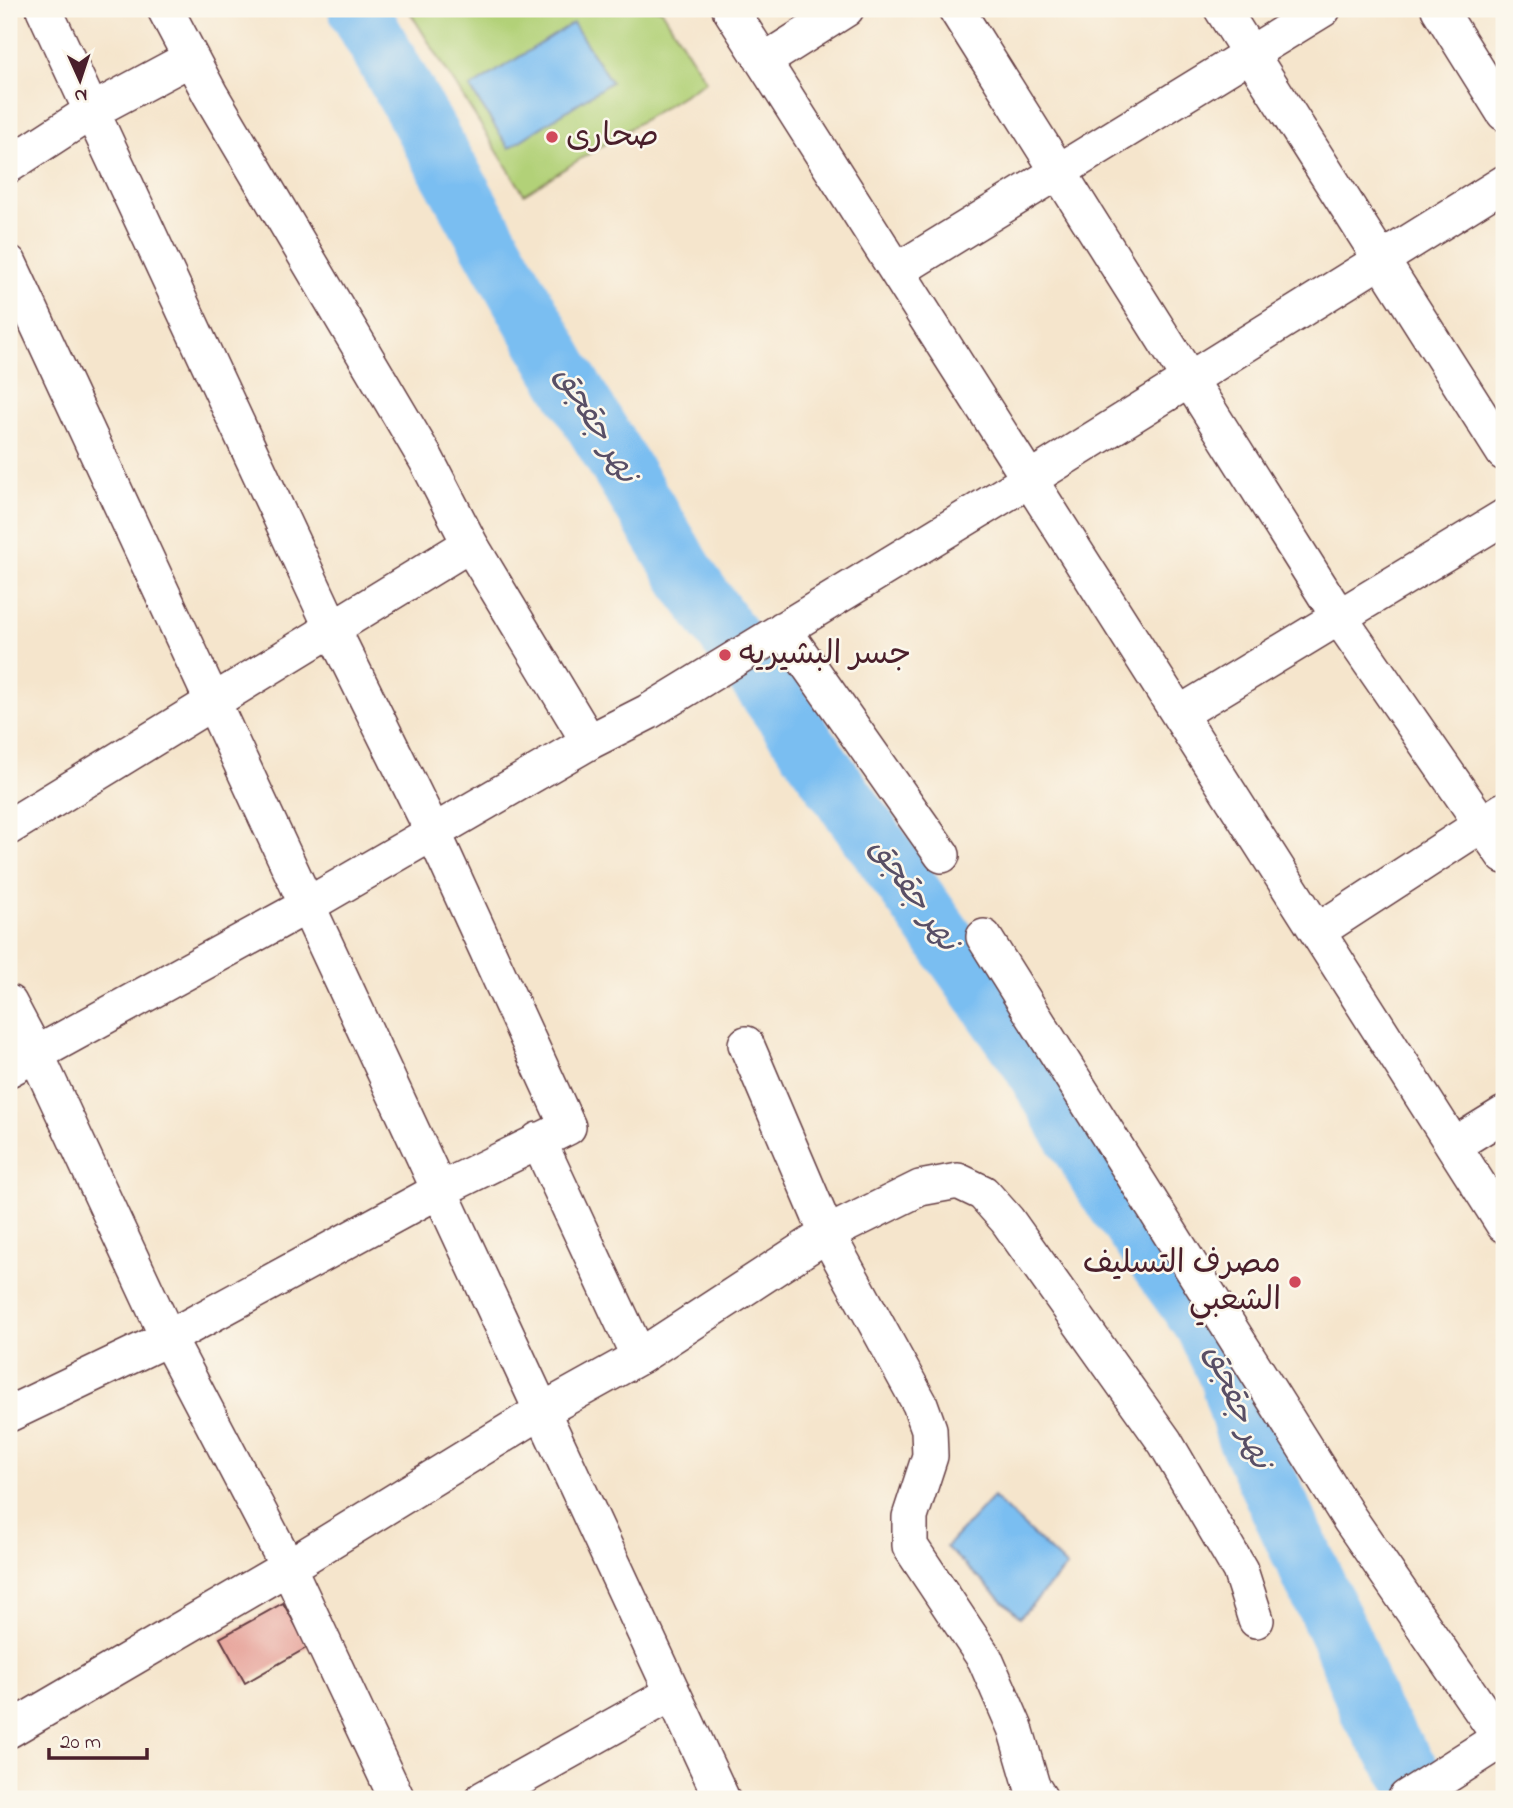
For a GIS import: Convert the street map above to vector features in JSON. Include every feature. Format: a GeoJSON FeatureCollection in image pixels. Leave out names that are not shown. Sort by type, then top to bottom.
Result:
{"type":"FeatureCollection","features":[{"type":"Feature","properties":{"kind":"highway"},"geometry":{"type":"LineString","coordinates":[[1407,1799],[1494,1744]]}},
{"type":"Feature","properties":{"kind":"street"},"geometry":{"type":"LineString","coordinates":[[9,1414],[168,1338],[440,1190],[568,1126],[434,834],[332,628],[44,9]]}},
{"type":"Feature","properties":{"kind":"street"},"geometry":{"type":"LineString","coordinates":[[165,9],[191,58],[426,458],[470,544],[589,742]]}},
{"type":"Feature","properties":{"kind":"street"},"geometry":{"type":"LineString","coordinates":[[730,9],[1504,1225]]}},
{"type":"Feature","properties":{"kind":"street"},"geometry":{"type":"LineString","coordinates":[[764,61],[846,9]]}},
{"type":"Feature","properties":{"kind":"street"},"geometry":{"type":"LineString","coordinates":[[956,9],[1339,617],[1494,816],[1504,856]]}},
{"type":"Feature","properties":{"kind":"street"},"geometry":{"type":"LineString","coordinates":[[1222,9],[1504,453]]}},
{"type":"Feature","properties":{"kind":"street"},"geometry":{"type":"LineString","coordinates":[[897,271],[1323,9]]}},
{"type":"Feature","properties":{"kind":"street"},"geometry":{"type":"LineString","coordinates":[[1439,9],[1504,113]]}},
{"type":"Feature","properties":{"kind":"street"},"geometry":{"type":"LineString","coordinates":[[9,165],[92,111],[191,58]]}},
{"type":"Feature","properties":{"kind":"street"},"geometry":{"type":"LineString","coordinates":[[22,1061],[308,905],[589,742],[648,712],[1030,479],[1504,183]]}},
{"type":"Feature","properties":{"kind":"street"},"geometry":{"type":"LineString","coordinates":[[9,263],[440,1190],[670,1694],[722,1799]]}},
{"type":"Feature","properties":{"kind":"street"},"geometry":{"type":"LineString","coordinates":[[1179,715],[1504,517]]}},
{"type":"Feature","properties":{"kind":"street"},"geometry":{"type":"LineString","coordinates":[[9,827],[470,544]]}},
{"type":"Feature","properties":{"kind":"street"},"geometry":{"type":"LineString","coordinates":[[769,638],[943,855]]}},
{"type":"Feature","properties":{"kind":"street"},"geometry":{"type":"LineString","coordinates":[[1318,931],[1494,816]]}},
{"type":"Feature","properties":{"kind":"street"},"geometry":{"type":"LineString","coordinates":[[984,937],[1494,1744]]}},
{"type":"Feature","properties":{"kind":"street"},"geometry":{"type":"LineString","coordinates":[[9,1003],[22,1061],[288,1567],[397,1799]]}},
{"type":"Feature","properties":{"kind":"street"},"geometry":{"type":"LineString","coordinates":[[746,1044],[827,1234],[920,1404],[929,1429],[930,1456],[910,1517],[911,1546],[985,1659],[1015,1728],[1032,1786],[1040,1799]]}},
{"type":"Feature","properties":{"kind":"street"},"geometry":{"type":"LineString","coordinates":[[1454,1145],[1504,1114]]}},
{"type":"Feature","properties":{"kind":"street"},"geometry":{"type":"LineString","coordinates":[[538,1140],[639,1357]]}},
{"type":"Feature","properties":{"kind":"street"},"geometry":{"type":"LineString","coordinates":[[9,1730],[288,1567],[540,1412],[639,1357],[827,1234],[920,1188],[958,1181],[982,1193],[1007,1220],[1166,1443],[1240,1570],[1256,1620]]}},
{"type":"Feature","properties":{"kind":"street"},"geometry":{"type":"LineString","coordinates":[[482,1799],[670,1694]]}},
{"type":"Feature","properties":{"kind":"green space","name":"صحارى"},"geometry":{"type":"Polygon","coordinates":[[[408,9],[661,9],[706,81],[524,194],[408,9]]]}},
{"type":"Feature","properties":{"kind":"water"},"geometry":{"type":"Polygon","coordinates":[[[573,23],[611,82],[509,148],[470,88],[573,23]]]}},
{"type":"Feature","properties":{"kind":"water"},"geometry":{"type":"Polygon","coordinates":[[[993,1497],[1067,1567],[1020,1617],[946,1547],[993,1497]]]}},
{"type":"Feature","properties":{"kind":"building"},"geometry":{"type":"Polygon","coordinates":[[[283,1603],[308,1647],[245,1683],[220,1638],[283,1603]]]}},
{"type":"Feature","properties":{"kind":"waterway","name":"نهر جقجق"},"geometry":{"type":"LineString","coordinates":[[358,9],[559,366],[692,584],[1026,1054],[1107,1190],[1205,1326],[1228,1375],[1246,1435],[1343,1642],[1371,1714],[1428,1799]]}},
{"type":"Feature","properties":{"kind":"place","name":"صحارى"},"geometry":{"type":"Point","coordinates":[552,137]}},
{"type":"Feature","properties":{"kind":"place","name":"جسر البشيريه"},"geometry":{"type":"Point","coordinates":[725,655]}},
{"type":"Feature","properties":{"kind":"place","name":"مصرف التسليف الشعبي"},"geometry":{"type":"Point","coordinates":[1295,1282]}}]}
